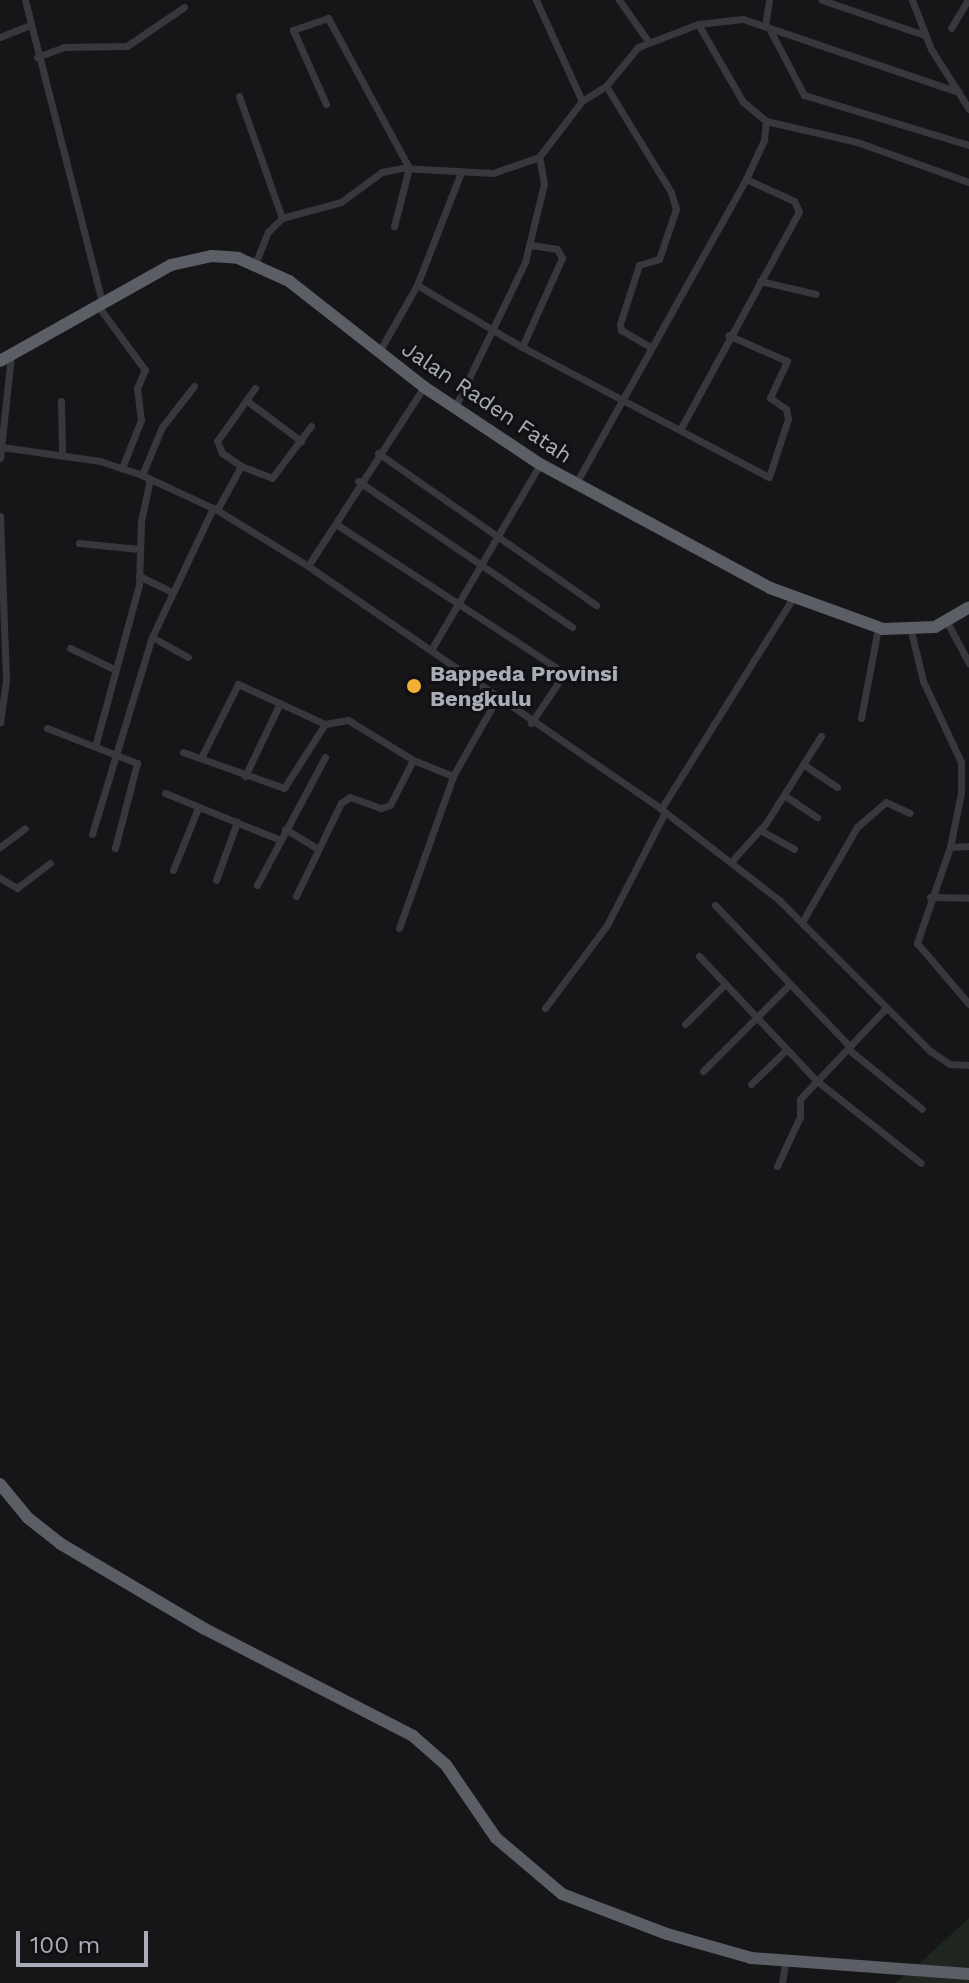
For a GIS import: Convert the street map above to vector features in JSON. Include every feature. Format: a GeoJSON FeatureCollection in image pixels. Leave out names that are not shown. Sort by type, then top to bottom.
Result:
{"type":"FeatureCollection","features":[{"type":"Feature","properties":{"kind":"highway","name":"Jalan Raden Fatah"},"geometry":{"type":"LineString","coordinates":[[3,359],[99,303],[181,261],[224,256],[255,264],[296,287],[424,387],[540,464],[793,598],[878,628],[911,631],[947,622],[969,607]]}},
{"type":"Feature","properties":{"kind":"highway"},"geometry":{"type":"LineString","coordinates":[[0,1484],[28,1518],[61,1544],[205,1629],[413,1736],[446,1765],[496,1838],[562,1894],[667,1934],[785,1964],[969,1974]]}},
{"type":"Feature","properties":{"kind":"street"},"geometry":{"type":"LineString","coordinates":[[25,0],[99,303],[145,370],[137,388],[141,420],[122,468]]}},
{"type":"Feature","properties":{"kind":"street"},"geometry":{"type":"LineString","coordinates":[[536,0],[582,101]]}},
{"type":"Feature","properties":{"kind":"street"},"geometry":{"type":"LineString","coordinates":[[619,0],[648,41]]}},
{"type":"Feature","properties":{"kind":"street"},"geometry":{"type":"LineString","coordinates":[[769,0],[767,27],[804,95],[969,145]]}},
{"type":"Feature","properties":{"kind":"street"},"geometry":{"type":"LineString","coordinates":[[822,0],[924,35]]}},
{"type":"Feature","properties":{"kind":"street"},"geometry":{"type":"LineString","coordinates":[[856,11],[860,0]]}},
{"type":"Feature","properties":{"kind":"street"},"geometry":{"type":"LineString","coordinates":[[912,0],[924,35],[969,109]]}},
{"type":"Feature","properties":{"kind":"street"},"geometry":{"type":"LineString","coordinates":[[951,28],[968,0]]}},
{"type":"Feature","properties":{"kind":"street"},"geometry":{"type":"LineString","coordinates":[[37,57],[64,47],[127,46],[184,7]]}},
{"type":"Feature","properties":{"kind":"street"},"geometry":{"type":"LineString","coordinates":[[255,264],[268,232],[282,218],[330,206],[382,172],[409,168],[504,171],[539,157],[582,101],[606,86],[627,56],[648,41],[698,24],[736,17],[959,92]]}},
{"type":"Feature","properties":{"kind":"street"},"geometry":{"type":"LineString","coordinates":[[326,104],[293,30],[328,18],[409,168],[394,226]]}},
{"type":"Feature","properties":{"kind":"street"},"geometry":{"type":"LineString","coordinates":[[698,24],[743,102],[766,121],[857,142],[969,182]]}},
{"type":"Feature","properties":{"kind":"street"},"geometry":{"type":"LineString","coordinates":[[0,37],[29,25]]}},
{"type":"Feature","properties":{"kind":"street"},"geometry":{"type":"LineString","coordinates":[[606,86],[645,146],[676,209],[659,259],[639,265],[620,324],[621,330],[651,347]]}},
{"type":"Feature","properties":{"kind":"street"},"geometry":{"type":"LineString","coordinates":[[239,96],[282,218]]}},
{"type":"Feature","properties":{"kind":"street"},"geometry":{"type":"LineString","coordinates":[[575,485],[746,179],[766,121]]}},
{"type":"Feature","properties":{"kind":"street"},"geometry":{"type":"LineString","coordinates":[[455,407],[495,329],[531,245],[544,184],[539,157]]}},
{"type":"Feature","properties":{"kind":"street"},"geometry":{"type":"LineString","coordinates":[[379,352],[417,285],[461,172]]}},
{"type":"Feature","properties":{"kind":"street"},"geometry":{"type":"LineString","coordinates":[[681,428],[728,335],[799,212],[794,201],[746,179]]}},
{"type":"Feature","properties":{"kind":"street"},"geometry":{"type":"LineString","coordinates":[[522,347],[562,258],[557,249],[531,245]]}},
{"type":"Feature","properties":{"kind":"street"},"geometry":{"type":"LineString","coordinates":[[760,281],[816,294]]}},
{"type":"Feature","properties":{"kind":"street"},"geometry":{"type":"LineString","coordinates":[[417,285],[522,347],[623,397],[769,477],[788,419],[786,409],[770,398],[787,361],[728,335]]}},
{"type":"Feature","properties":{"kind":"street"},"geometry":{"type":"LineString","coordinates":[[0,458],[3,359]]}},
{"type":"Feature","properties":{"kind":"street"},"geometry":{"type":"LineString","coordinates":[[142,475],[162,427],[194,386]]}},
{"type":"Feature","properties":{"kind":"street"},"geometry":{"type":"LineString","coordinates":[[308,566],[336,524],[358,481],[424,387]]}},
{"type":"Feature","properties":{"kind":"street"},"geometry":{"type":"LineString","coordinates":[[255,388],[217,441],[222,453],[241,466],[272,478],[311,426]]}},
{"type":"Feature","properties":{"kind":"street"},"geometry":{"type":"LineString","coordinates":[[246,400],[301,441]]}},
{"type":"Feature","properties":{"kind":"street"},"geometry":{"type":"LineString","coordinates":[[61,401],[62,454]]}},
{"type":"Feature","properties":{"kind":"street"},"geometry":{"type":"LineString","coordinates":[[2,447],[62,454],[142,475],[215,509],[308,566],[431,650],[496,700],[663,811],[731,862],[802,922],[939,1058],[969,1065]]}},
{"type":"Feature","properties":{"kind":"street"},"geometry":{"type":"LineString","coordinates":[[378,453],[596,605]]}},
{"type":"Feature","properties":{"kind":"street"},"geometry":{"type":"LineString","coordinates":[[431,650],[460,606],[481,562],[540,464]]}},
{"type":"Feature","properties":{"kind":"street"},"geometry":{"type":"LineString","coordinates":[[92,834],[120,754],[152,637],[215,509],[241,466]]}},
{"type":"Feature","properties":{"kind":"street"},"geometry":{"type":"LineString","coordinates":[[96,743],[112,668],[139,576],[139,549],[150,479]]}},
{"type":"Feature","properties":{"kind":"street"},"geometry":{"type":"LineString","coordinates":[[358,481],[481,562],[572,627]]}},
{"type":"Feature","properties":{"kind":"street"},"geometry":{"type":"LineString","coordinates":[[0,516],[6,680],[0,723]]}},
{"type":"Feature","properties":{"kind":"street"},"geometry":{"type":"LineString","coordinates":[[336,524],[558,671],[560,680],[531,723]]}},
{"type":"Feature","properties":{"kind":"street"},"geometry":{"type":"LineString","coordinates":[[79,543],[139,549]]}},
{"type":"Feature","properties":{"kind":"street"},"geometry":{"type":"LineString","coordinates":[[139,576],[172,592]]}},
{"type":"Feature","properties":{"kind":"street"},"geometry":{"type":"LineString","coordinates":[[545,1008],[607,925],[663,811],[793,598]]}},
{"type":"Feature","properties":{"kind":"street"},"geometry":{"type":"LineString","coordinates":[[947,622],[969,663]]}},
{"type":"Feature","properties":{"kind":"street"},"geometry":{"type":"LineString","coordinates":[[861,718],[878,628]]}},
{"type":"Feature","properties":{"kind":"street"},"geometry":{"type":"LineString","coordinates":[[911,631],[923,681],[959,752],[960,804],[950,847],[930,897],[917,943],[969,1004]]}},
{"type":"Feature","properties":{"kind":"street"},"geometry":{"type":"LineString","coordinates":[[152,637],[188,657]]}},
{"type":"Feature","properties":{"kind":"street"},"geometry":{"type":"LineString","coordinates":[[70,648],[112,668]]}},
{"type":"Feature","properties":{"kind":"street"},"geometry":{"type":"LineString","coordinates":[[201,758],[233,687],[248,685],[325,724],[348,720],[413,760],[453,776]]}},
{"type":"Feature","properties":{"kind":"street"},"geometry":{"type":"LineString","coordinates":[[399,928],[453,776],[496,700]]}},
{"type":"Feature","properties":{"kind":"street"},"geometry":{"type":"LineString","coordinates":[[245,776],[280,703]]}},
{"type":"Feature","properties":{"kind":"street"},"geometry":{"type":"LineString","coordinates":[[183,752],[276,788],[289,786],[325,724]]}},
{"type":"Feature","properties":{"kind":"street"},"geometry":{"type":"LineString","coordinates":[[47,728],[96,743],[138,767],[115,848]]}},
{"type":"Feature","properties":{"kind":"street"},"geometry":{"type":"LineString","coordinates":[[731,862],[760,830],[821,736]]}},
{"type":"Feature","properties":{"kind":"street"},"geometry":{"type":"LineString","coordinates":[[257,885],[325,757]]}},
{"type":"Feature","properties":{"kind":"street"},"geometry":{"type":"LineString","coordinates":[[296,896],[344,799],[390,805],[413,760]]}},
{"type":"Feature","properties":{"kind":"street"},"geometry":{"type":"LineString","coordinates":[[803,764],[837,787]]}},
{"type":"Feature","properties":{"kind":"street"},"geometry":{"type":"LineString","coordinates":[[165,793],[280,840]]}},
{"type":"Feature","properties":{"kind":"street"},"geometry":{"type":"LineString","coordinates":[[784,795],[817,817]]}},
{"type":"Feature","properties":{"kind":"street"},"geometry":{"type":"LineString","coordinates":[[802,922],[857,827],[886,802],[910,813]]}},
{"type":"Feature","properties":{"kind":"street"},"geometry":{"type":"LineString","coordinates":[[960,804],[969,803]]}},
{"type":"Feature","properties":{"kind":"street"},"geometry":{"type":"LineString","coordinates":[[173,870],[198,808]]}},
{"type":"Feature","properties":{"kind":"street"},"geometry":{"type":"LineString","coordinates":[[216,880],[237,822]]}},
{"type":"Feature","properties":{"kind":"street"},"geometry":{"type":"LineString","coordinates":[[0,847],[25,828]]}},
{"type":"Feature","properties":{"kind":"street"},"geometry":{"type":"LineString","coordinates":[[285,829],[318,849]]}},
{"type":"Feature","properties":{"kind":"street"},"geometry":{"type":"LineString","coordinates":[[760,830],[794,849]]}},
{"type":"Feature","properties":{"kind":"street"},"geometry":{"type":"LineString","coordinates":[[950,847],[969,846]]}},
{"type":"Feature","properties":{"kind":"street"},"geometry":{"type":"LineString","coordinates":[[0,878],[17,888],[50,863]]}},
{"type":"Feature","properties":{"kind":"street"},"geometry":{"type":"LineString","coordinates":[[930,897],[969,898]]}},
{"type":"Feature","properties":{"kind":"street"},"geometry":{"type":"LineString","coordinates":[[715,905],[849,1048],[922,1109]]}},
{"type":"Feature","properties":{"kind":"street"},"geometry":{"type":"LineString","coordinates":[[699,956],[817,1081],[921,1163]]}},
{"type":"Feature","properties":{"kind":"street"},"geometry":{"type":"LineString","coordinates":[[685,1024],[725,984]]}},
{"type":"Feature","properties":{"kind":"street"},"geometry":{"type":"LineString","coordinates":[[703,1071],[790,984]]}},
{"type":"Feature","properties":{"kind":"street"},"geometry":{"type":"LineString","coordinates":[[777,1166],[800,1117],[800,1099],[886,1008]]}},
{"type":"Feature","properties":{"kind":"street"},"geometry":{"type":"LineString","coordinates":[[751,1084],[787,1049]]}},
{"type":"Feature","properties":{"kind":"street"},"geometry":{"type":"LineString","coordinates":[[782,1983],[785,1964]]}},
{"type":"Feature","properties":{"kind":"shaded area"},"geometry":{"type":"Polygon","coordinates":[[[969,1918],[969,1983],[895,1983],[911,1971],[969,1918]]]}},
{"type":"Feature","properties":{"kind":"place","name":"Bappeda Provinsi Bengkulu"},"geometry":{"type":"Point","coordinates":[414,686]}}]}
